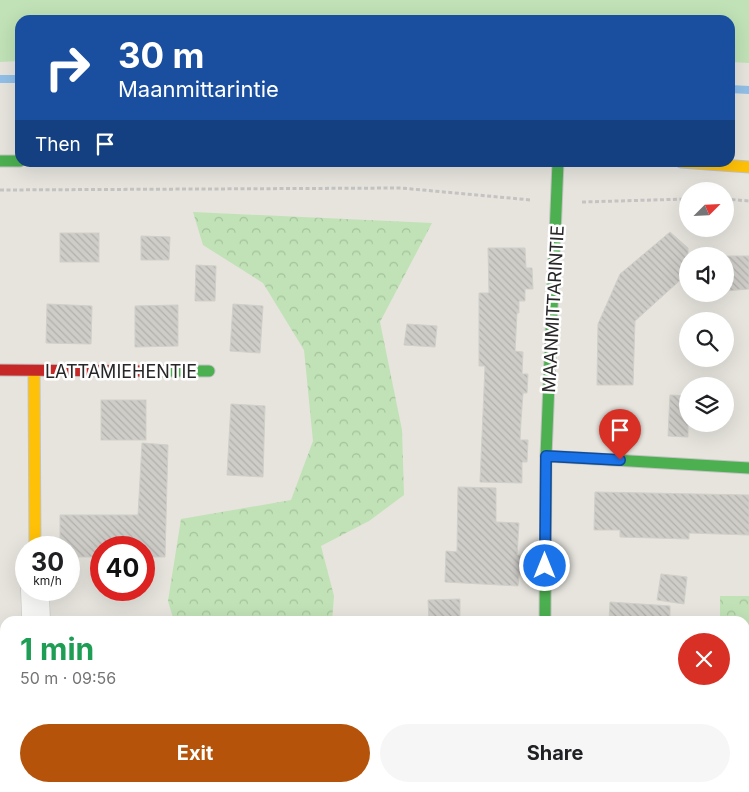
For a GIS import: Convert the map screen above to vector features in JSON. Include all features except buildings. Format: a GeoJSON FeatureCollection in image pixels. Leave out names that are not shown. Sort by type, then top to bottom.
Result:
{"type":"FeatureCollection","features":[{"type":"Feature","properties":{"kind":"street"},"geometry":{"type":"LineString","coordinates":[[0,161],[15,161]]}},
{"type":"Feature","properties":{"kind":"street"},"geometry":{"type":"LineString","coordinates":[[735,166],[749,167]]}},
{"type":"Feature","properties":{"kind":"street","name":"MAANMITTARINTIE"},"geometry":{"type":"LineString","coordinates":[[545,616],[546,456],[558,167]]}},
{"type":"Feature","properties":{"kind":"street","name":"LATTAMIEHENTIE"},"geometry":{"type":"LineString","coordinates":[[0,370],[208,371]]}},
{"type":"Feature","properties":{"kind":"street","name":"LATTAMIEHENTIE"},"geometry":{"type":"LineString","coordinates":[[34,371],[35,536]]}},
{"type":"Feature","properties":{"kind":"street"},"geometry":{"type":"LineString","coordinates":[[546,456],[749,468]]}},
{"type":"Feature","properties":{"kind":"street"},"geometry":{"type":"LineString","coordinates":[[36,601],[36,616]]}},
{"type":"Feature","properties":{"kind":"path"},"geometry":{"type":"LineString","coordinates":[[0,190],[401,188],[558,202],[679,199]]}},
{"type":"Feature","properties":{"kind":"path"},"geometry":{"type":"LineString","coordinates":[[734,200],[749,201]]}},
{"type":"Feature","properties":{"kind":"green space"},"geometry":{"type":"Polygon","coordinates":[[[0,0],[749,0],[749,63],[735,62],[735,15],[15,15],[15,61],[0,62],[0,0]]]}},
{"type":"Feature","properties":{"kind":"green space"},"geometry":{"type":"Polygon","coordinates":[[[193,212],[432,223],[380,322],[402,430],[404,495],[369,521],[321,546],[334,596],[332,616],[172,616],[168,601],[181,519],[291,500],[313,441],[304,350],[263,283],[203,245],[193,212]]]}},
{"type":"Feature","properties":{"kind":"green space"},"geometry":{"type":"Polygon","coordinates":[[[720,596],[749,596],[749,616],[720,616],[720,596]]]}},
{"type":"Feature","properties":{"kind":"waterway"},"geometry":{"type":"LineString","coordinates":[[0,79],[15,79]]}},
{"type":"Feature","properties":{"kind":"waterway"},"geometry":{"type":"LineString","coordinates":[[735,89],[749,90]]}},
{"type":"Feature","properties":{"kind":"traffic: fast"},"geometry":{"type":"LineString","coordinates":[[0,161],[15,161]]}},
{"type":"Feature","properties":{"kind":"traffic: fast"},"geometry":{"type":"LineString","coordinates":[[545,616],[546,456],[558,167]]}},
{"type":"Feature","properties":{"kind":"traffic: fast"},"geometry":{"type":"LineString","coordinates":[[141,371],[209,371]]}},
{"type":"Feature","properties":{"kind":"traffic: fast"},"geometry":{"type":"LineString","coordinates":[[546,456],[749,468]]}},
{"type":"Feature","properties":{"kind":"traffic: slow"},"geometry":{"type":"LineString","coordinates":[[735,166],[749,167]]}},
{"type":"Feature","properties":{"kind":"traffic: slow"},"geometry":{"type":"LineString","coordinates":[[34,371],[35,536]]}},
{"type":"Feature","properties":{"kind":"traffic: jam"},"geometry":{"type":"LineString","coordinates":[[0,370],[141,371]]}},
{"type":"Feature","properties":{"kind":"route"},"geometry":{"type":"LineString","coordinates":[[545,566],[546,456],[620,460]]}}]}
